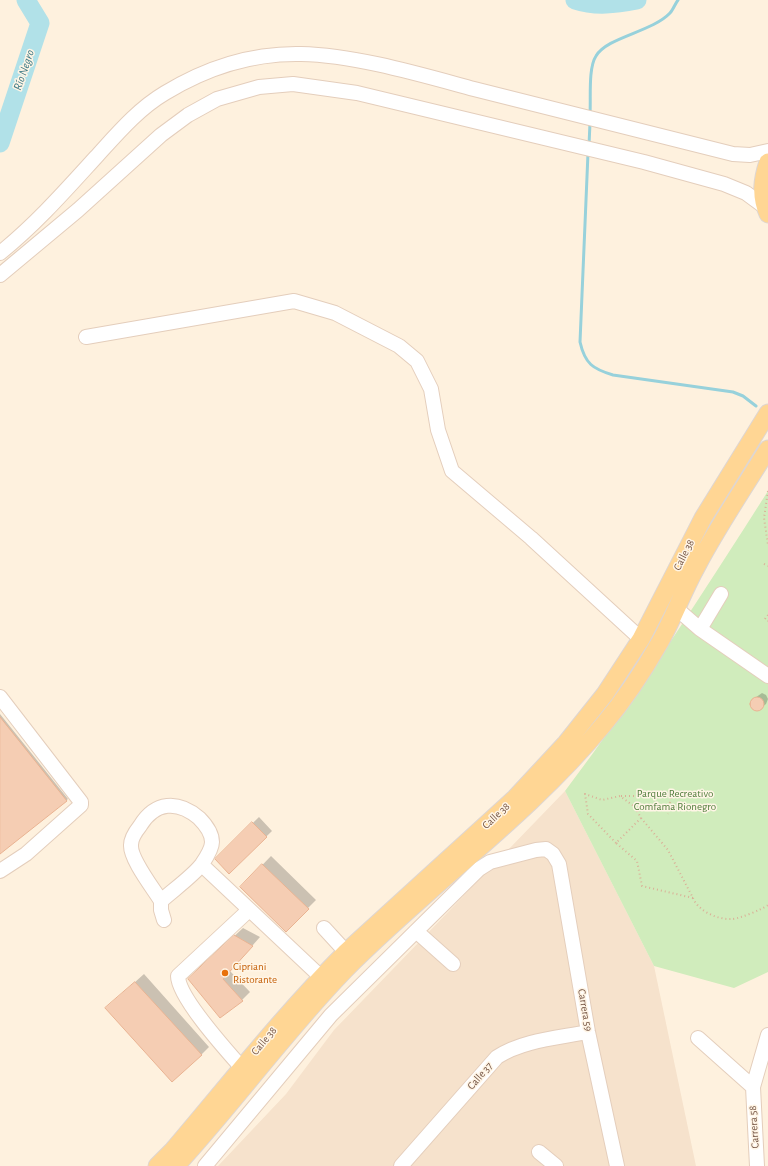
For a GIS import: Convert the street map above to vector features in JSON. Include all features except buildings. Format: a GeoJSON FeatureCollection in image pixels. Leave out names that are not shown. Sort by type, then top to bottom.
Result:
{"type":"FeatureCollection","features":[{"type":"Feature","properties":{"kind":"main road"},"geometry":{"type":"LineString","coordinates":[[767,210],[762,196],[762,185],[768,162]]}},
{"type":"Feature","properties":{"kind":"main road","name":"Calle 38"},"geometry":{"type":"LineString","coordinates":[[157,1166],[173,1150],[321,977],[346,952],[515,798],[566,743],[605,694],[641,639],[704,518],[768,413]]}},
{"type":"Feature","properties":{"kind":"main road","name":"Calle 38"},"geometry":{"type":"LineString","coordinates":[[176,1166],[310,1008],[346,969],[529,804],[605,723],[638,677],[660,642],[695,569],[717,530],[768,449]]}},
{"type":"Feature","properties":{"kind":"street"},"geometry":{"type":"LineString","coordinates":[[0,253],[45,213],[112,139],[141,111],[164,94],[201,74],[229,63],[257,57],[301,54],[343,58],[418,74],[733,154],[750,155],[768,151]]}},
{"type":"Feature","properties":{"kind":"street"},"geometry":{"type":"LineString","coordinates":[[0,275],[78,210],[161,135],[188,115],[217,99],[238,92],[259,87],[293,84],[357,93],[644,162],[734,187],[746,193],[767,210]]}},
{"type":"Feature","properties":{"kind":"street"},"geometry":{"type":"LineString","coordinates":[[86,337],[294,301],[335,313],[400,346],[417,361],[431,389],[438,430],[452,471],[531,538],[641,639]]}},
{"type":"Feature","properties":{"kind":"street"},"geometry":{"type":"LineString","coordinates":[[700,629],[722,594]]}},
{"type":"Feature","properties":{"kind":"street"},"geometry":{"type":"LineString","coordinates":[[677,609],[700,629],[768,676]]}},
{"type":"Feature","properties":{"kind":"street"},"geometry":{"type":"LineString","coordinates":[[0,697],[81,802],[81,805],[26,854],[0,871]]}},
{"type":"Feature","properties":{"kind":"street"},"geometry":{"type":"LineString","coordinates":[[161,901],[202,865],[212,842],[210,832],[203,822],[188,809],[179,806],[158,808],[144,819],[132,838],[130,846],[134,858],[161,901],[161,910],[164,920]]}},
{"type":"Feature","properties":{"kind":"street","name":"Carrera 59"},"geometry":{"type":"LineString","coordinates":[[416,931],[479,869],[490,862],[536,850],[546,849],[554,854],[559,864],[613,1165]]}},
{"type":"Feature","properties":{"kind":"street"},"geometry":{"type":"LineString","coordinates":[[202,865],[321,977]]}},
{"type":"Feature","properties":{"kind":"street"},"geometry":{"type":"LineString","coordinates":[[242,1068],[212,1034],[180,987],[178,976],[249,910]]}},
{"type":"Feature","properties":{"kind":"street"},"geometry":{"type":"LineString","coordinates":[[324,928],[346,952]]}},
{"type":"Feature","properties":{"kind":"street"},"geometry":{"type":"LineString","coordinates":[[205,1166],[331,1015],[416,931],[453,964]]}},
{"type":"Feature","properties":{"kind":"street","name":"Calle 37"},"geometry":{"type":"LineString","coordinates":[[401,1166],[496,1057],[507,1050],[524,1044],[588,1032]]}},
{"type":"Feature","properties":{"kind":"street","name":"Carrera 58"},"geometry":{"type":"LineString","coordinates":[[757,1166],[753,1087],[768,1035]]}},
{"type":"Feature","properties":{"kind":"street"},"geometry":{"type":"LineString","coordinates":[[698,1038],[753,1087]]}},
{"type":"Feature","properties":{"kind":"street"},"geometry":{"type":"LineString","coordinates":[[538,1152],[556,1166]]}},
{"type":"Feature","properties":{"kind":"path"},"geometry":{"type":"LineString","coordinates":[[768,490],[764,518],[768,545]]}},
{"type":"Feature","properties":{"kind":"path"},"geometry":{"type":"LineString","coordinates":[[764,564],[768,566]]}},
{"type":"Feature","properties":{"kind":"path"},"geometry":{"type":"LineString","coordinates":[[768,615],[765,619],[768,621]]}},
{"type":"Feature","properties":{"kind":"path"},"geometry":{"type":"LineString","coordinates":[[668,814],[670,796],[620,796],[602,800],[585,794],[588,814],[616,843],[637,861],[642,886],[693,898]]}},
{"type":"Feature","properties":{"kind":"path"},"geometry":{"type":"LineString","coordinates":[[620,796],[636,807],[642,818],[668,850],[693,898],[695,905],[709,914],[733,919],[768,905]]}},
{"type":"Feature","properties":{"kind":"path"},"geometry":{"type":"LineString","coordinates":[[616,843],[642,818]]}},
{"type":"Feature","properties":{"kind":"shaded area"},"geometry":{"type":"Polygon","coordinates":[[[565,791],[654,966],[696,1166],[218,1166],[286,1094],[334,1030],[565,791]]]}},
{"type":"Feature","properties":{"kind":"green space","name":"Parque Recreativo Comfama Rionegro"},"geometry":{"type":"Polygon","coordinates":[[[768,491],[768,972],[734,988],[654,966],[565,791],[644,680],[768,491]]]}},
{"type":"Feature","properties":{"kind":"waterway","name":"Río Negro"},"geometry":{"type":"LineString","coordinates":[[0,143],[40,23],[26,0]]}},
{"type":"Feature","properties":{"kind":"waterway","name":"Río Negro"},"geometry":{"type":"LineString","coordinates":[[575,0],[591,4],[614,4],[637,0]]}},
{"type":"Feature","properties":{"kind":"waterway"},"geometry":{"type":"LineString","coordinates":[[590,113],[591,76],[593,61],[596,56],[602,49],[610,44],[662,20],[671,12],[678,0]]}},
{"type":"Feature","properties":{"kind":"waterway"},"geometry":{"type":"LineString","coordinates":[[589,145],[590,123]]}},
{"type":"Feature","properties":{"kind":"waterway"},"geometry":{"type":"LineString","coordinates":[[588,153],[580,342],[587,361],[595,368],[613,375],[733,392],[743,396],[756,406]]}},
{"type":"Feature","properties":{"kind":"place","name":"Cipriani Ristorante"},"geometry":{"type":"Point","coordinates":[225,973]}}]}
